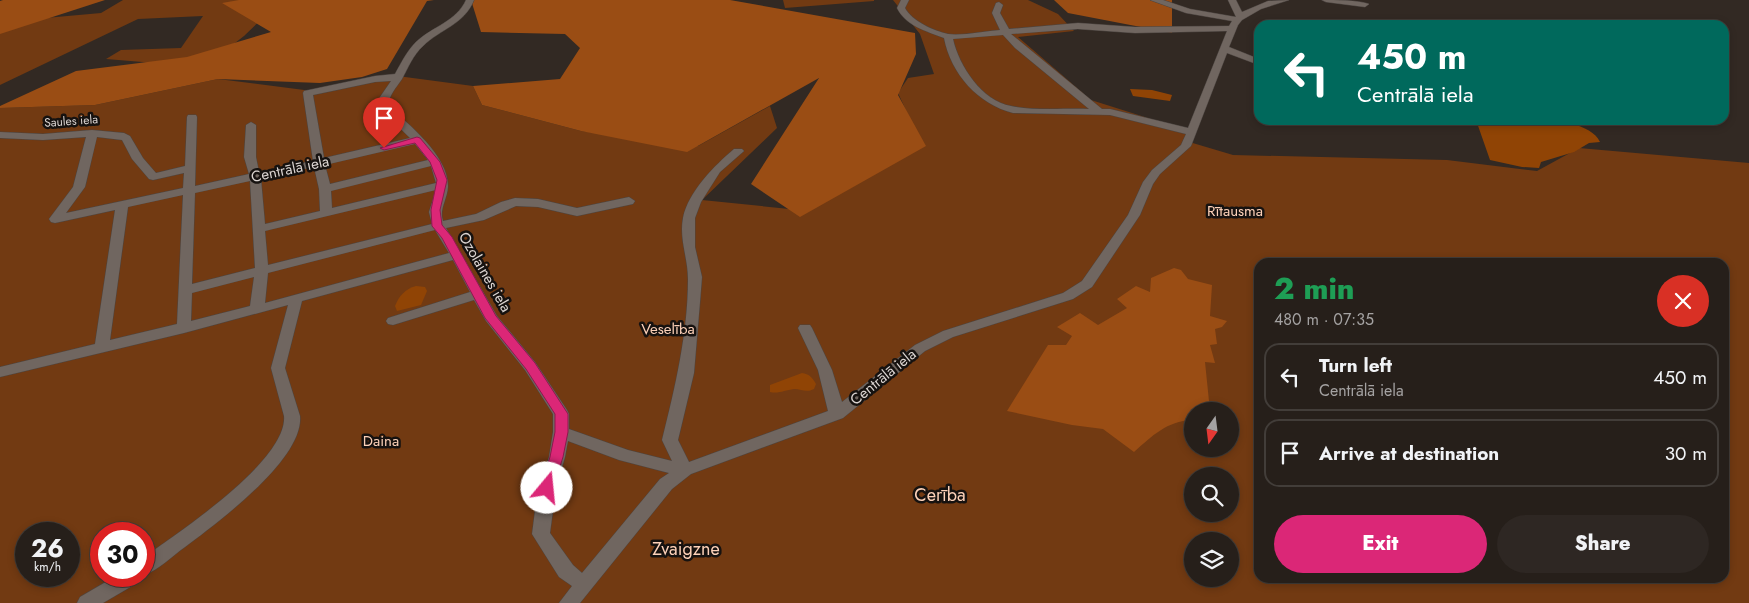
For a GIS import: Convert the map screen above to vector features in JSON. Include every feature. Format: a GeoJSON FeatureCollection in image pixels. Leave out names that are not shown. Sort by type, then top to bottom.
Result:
{"type":"FeatureCollection","features":[{"type":"Feature","properties":{"kind":"street"},"geometry":{"type":"LineString","coordinates":[[258,229],[442,185],[435,162],[417,140],[383,107],[383,99],[398,77],[404,63],[419,44],[466,11],[470,0]]}},
{"type":"Feature","properties":{"kind":"street"},"geometry":{"type":"LineString","coordinates":[[906,0],[901,8],[902,13],[917,24],[948,37],[1078,26],[1135,30],[1232,29]]}},
{"type":"Feature","properties":{"kind":"street"},"geometry":{"type":"LineString","coordinates":[[1154,0],[1190,11],[1238,15],[1261,5],[1286,0]]}},
{"type":"Feature","properties":{"kind":"street"},"geometry":{"type":"LineString","coordinates":[[948,37],[949,45],[971,86],[1002,108],[1013,110],[1110,112],[1189,139],[1238,15],[1232,0]]}},
{"type":"Feature","properties":{"kind":"street"},"geometry":{"type":"LineString","coordinates":[[1326,0],[1365,4]]}},
{"type":"Feature","properties":{"kind":"street"},"geometry":{"type":"LineString","coordinates":[[999,5],[996,13],[1006,32],[1018,46],[1099,112]]}},
{"type":"Feature","properties":{"kind":"street"},"geometry":{"type":"LineString","coordinates":[[1225,49],[1254,60]]}},
{"type":"Feature","properties":{"kind":"street"},"geometry":{"type":"LineString","coordinates":[[326,213],[326,189],[319,163],[308,93],[375,79],[398,77]]}},
{"type":"Feature","properties":{"kind":"street"},"geometry":{"type":"LineString","coordinates":[[184,328],[192,117]]}},
{"type":"Feature","properties":{"kind":"street"},"geometry":{"type":"LineString","coordinates":[[250,125],[250,157],[255,177],[262,270],[257,310]]}},
{"type":"Feature","properties":{"kind":"street","name":"Centrālā iela"},"geometry":{"type":"LineString","coordinates":[[92,133],[79,187],[55,219],[255,177],[417,140]]}},
{"type":"Feature","properties":{"kind":"street","name":"Saules iela"},"geometry":{"type":"LineString","coordinates":[[0,135],[43,137],[108,133],[126,138],[138,158],[153,177],[189,168]]}},
{"type":"Feature","properties":{"kind":"street","name":"Centrālā iela"},"geometry":{"type":"LineString","coordinates":[[568,603],[666,484],[685,470],[837,414],[920,348],[948,334],[1068,296],[1087,284],[1134,215],[1147,184],[1156,172],[1189,139]]}},
{"type":"Feature","properties":{"kind":"street"},"geometry":{"type":"LineString","coordinates":[[685,470],[670,440],[686,373],[693,302],[694,277],[689,247],[689,218],[695,202],[716,170],[738,151]]}},
{"type":"Feature","properties":{"kind":"street"},"geometry":{"type":"LineString","coordinates":[[326,189],[435,162]]}},
{"type":"Feature","properties":{"kind":"street","name":"Ozolaines iela"},"geometry":{"type":"LineString","coordinates":[[442,185],[436,210],[437,226],[447,237],[491,318],[530,366],[562,414],[557,457],[547,488],[541,534],[566,571],[583,584]]}},
{"type":"Feature","properties":{"kind":"street"},"geometry":{"type":"LineString","coordinates":[[186,290],[437,226],[480,217],[515,202],[532,202],[577,212],[629,201]]}},
{"type":"Feature","properties":{"kind":"street"},"geometry":{"type":"LineString","coordinates":[[102,348],[122,205]]}},
{"type":"Feature","properties":{"kind":"street"},"geometry":{"type":"LineString","coordinates":[[1,372],[257,310],[457,255]]}},
{"type":"Feature","properties":{"kind":"street"},"geometry":{"type":"LineString","coordinates":[[393,321],[478,294]]}},
{"type":"Feature","properties":{"kind":"street"},"geometry":{"type":"LineString","coordinates":[[155,560],[218,512],[256,478],[290,438],[293,422],[289,405],[278,380],[278,368],[296,299]]}},
{"type":"Feature","properties":{"kind":"street"},"geometry":{"type":"LineString","coordinates":[[805,328],[825,370],[837,414]]}},
{"type":"Feature","properties":{"kind":"street"},"geometry":{"type":"LineString","coordinates":[[561,432],[625,456],[685,470]]}},
{"type":"Feature","properties":{"kind":"street"},"geometry":{"type":"LineString","coordinates":[[87,603],[114,587]]}},
{"type":"Feature","properties":{"kind":"green space"},"geometry":{"type":"Polygon","coordinates":[[[123,0],[291,0],[274,7],[244,36],[204,67],[106,59],[121,50],[181,48],[203,16],[138,19],[0,85],[0,29],[12,21],[101,13],[123,0]]]}},
{"type":"Feature","properties":{"kind":"green space"},"geometry":{"type":"Polygon","coordinates":[[[783,0],[874,0],[874,1],[785,8],[783,0]]]}},
{"type":"Feature","properties":{"kind":"green space"},"geometry":{"type":"Polygon","coordinates":[[[893,0],[1028,0],[1058,14],[1074,31],[1018,37],[1091,100],[1192,132],[1186,141],[1233,155],[1447,160],[1537,171],[1579,148],[1749,163],[1749,603],[0,603],[0,108],[95,105],[218,79],[312,91],[390,75],[473,86],[482,105],[581,131],[698,146],[770,106],[777,128],[702,200],[809,211],[911,121],[898,93],[908,78],[934,74],[920,34],[893,0]]]}},
{"type":"Feature","properties":{"kind":"shaded area"},"geometry":{"type":"Polygon","coordinates":[[[105,0],[0,34],[0,1],[105,0]]]}},
{"type":"Feature","properties":{"kind":"shaded area"},"geometry":{"type":"Polygon","coordinates":[[[239,0],[434,0],[427,1],[387,69],[362,77],[320,83],[218,79],[95,105],[0,108],[0,106],[76,71],[187,57],[271,32],[222,3],[239,0]]]}},
{"type":"Feature","properties":{"kind":"shaded area"},"geometry":{"type":"Polygon","coordinates":[[[471,0],[730,0],[915,33],[916,54],[898,95],[926,146],[800,217],[751,184],[819,78],[687,152],[581,131],[482,105],[473,86],[560,79],[580,48],[565,34],[481,32],[471,0]]]}},
{"type":"Feature","properties":{"kind":"shaded area"},"geometry":{"type":"Polygon","coordinates":[[[1054,0],[1172,0],[1172,33],[1068,13],[1054,0]]]}},
{"type":"Feature","properties":{"kind":"shaded area"},"geometry":{"type":"Polygon","coordinates":[[[1130,89],[1152,90],[1172,95],[1170,101],[1133,96],[1130,89]]]}},
{"type":"Feature","properties":{"kind":"shaded area"},"geometry":{"type":"Polygon","coordinates":[[[1478,125],[1575,125],[1592,132],[1600,142],[1589,143],[1574,152],[1541,162],[1539,168],[1522,167],[1490,160],[1478,125]]]}},
{"type":"Feature","properties":{"kind":"shaded area"},"geometry":{"type":"Polygon","coordinates":[[[1174,268],[1181,270],[1188,279],[1212,285],[1210,316],[1227,321],[1222,327],[1215,329],[1217,344],[1210,345],[1215,363],[1205,362],[1209,402],[1184,402],[1184,421],[1160,430],[1134,452],[1103,429],[1072,425],[1007,411],[1048,345],[1066,345],[1072,336],[1057,327],[1080,313],[1098,325],[1127,308],[1117,299],[1136,286],[1150,292],[1151,278],[1174,268]]]}},
{"type":"Feature","properties":{"kind":"shaded area"},"geometry":{"type":"Polygon","coordinates":[[[416,286],[425,287],[427,291],[421,305],[397,311],[395,306],[401,296],[416,286]]]}},
{"type":"Feature","properties":{"kind":"shaded area"},"geometry":{"type":"Polygon","coordinates":[[[802,373],[813,379],[816,384],[814,389],[770,392],[770,385],[802,373]]]}},
{"type":"Feature","properties":{"kind":"route"},"geometry":{"type":"LineString","coordinates":[[384,148],[417,140],[435,162],[442,180],[436,210],[437,226],[447,237],[491,318],[530,366],[562,414],[557,457],[547,488]]}},
{"type":"Feature","properties":{"kind":"park label","name":"Rītausma"},"geometry":{"type":"Point","coordinates":[1235,211]}},
{"type":"Feature","properties":{"kind":"park label","name":"Veselība"},"geometry":{"type":"Point","coordinates":[668,329]}},
{"type":"Feature","properties":{"kind":"park label","name":"Daina"},"geometry":{"type":"Point","coordinates":[381,441]}},
{"type":"Feature","properties":{"kind":"park label","name":"Cerība"},"geometry":{"type":"Point","coordinates":[940,495]}},
{"type":"Feature","properties":{"kind":"park label","name":"Zvaigzne"},"geometry":{"type":"Point","coordinates":[686,549]}}]}
